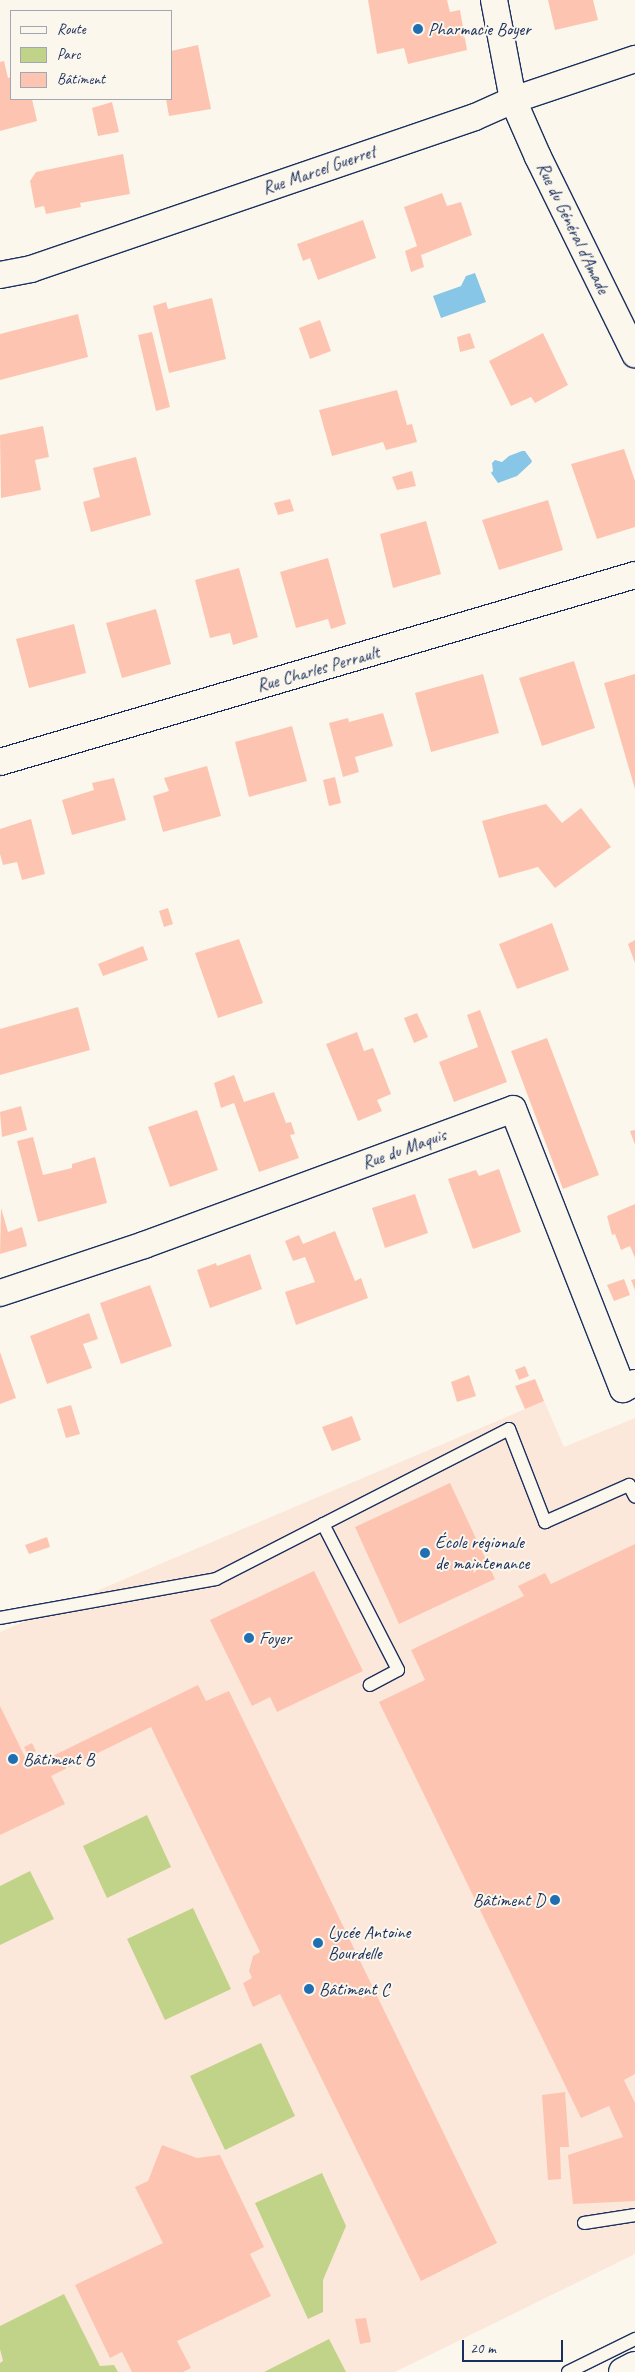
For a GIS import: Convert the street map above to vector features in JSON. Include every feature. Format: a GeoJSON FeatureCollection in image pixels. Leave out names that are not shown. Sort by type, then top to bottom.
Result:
{"type":"FeatureCollection","features":[{"type":"Feature","properties":{"kind":"main road"},"geometry":{"type":"LineString","coordinates":[[623,2372],[635,2366]]}},
{"type":"Feature","properties":{"kind":"street","name":"Rue du Général d'Amade"},"geometry":{"type":"LineString","coordinates":[[494,0],[512,100],[635,354]]}},
{"type":"Feature","properties":{"kind":"street","name":"Rue Marcel Guerret"},"geometry":{"type":"LineString","coordinates":[[0,276],[31,269],[409,140],[475,117],[512,100],[635,59]]}},
{"type":"Feature","properties":{"kind":"street","name":"Rue Charles Perrault"},"geometry":{"type":"LineString","coordinates":[[0,762],[635,575]]}},
{"type":"Feature","properties":{"kind":"street","name":"Rue du Maquis"},"geometry":{"type":"LineString","coordinates":[[0,1293],[144,1245],[513,1109],[623,1389],[635,1383]]}},
{"type":"Feature","properties":{"kind":"lane"},"geometry":{"type":"LineString","coordinates":[[0,1618],[216,1579],[509,1429],[545,1522],[629,1485],[635,1497]]}},
{"type":"Feature","properties":{"kind":"lane"},"geometry":{"type":"LineString","coordinates":[[323,1524],[398,1670],[370,1685]]}},
{"type":"Feature","properties":{"kind":"lane"},"geometry":{"type":"LineString","coordinates":[[584,2223],[635,2215]]}},
{"type":"Feature","properties":{"kind":"lane"},"geometry":{"type":"LineString","coordinates":[[568,2372],[635,2339]]}},
{"type":"Feature","properties":{"kind":"shaded area","name":"Lycée Antoine Bourdelle"},"geometry":{"type":"Polygon","coordinates":[[[544,1401],[564,1447],[635,1418],[635,2254],[395,2372],[0,2372],[0,1632],[544,1401]]]}},
{"type":"Feature","properties":{"kind":"green space"},"geometry":{"type":"Polygon","coordinates":[[[147,1815],[171,1867],[107,1898],[83,1846],[147,1815]]]}},
{"type":"Feature","properties":{"kind":"green space"},"geometry":{"type":"Polygon","coordinates":[[[30,1871],[54,1919],[0,1945],[0,1886],[30,1871]]]}},
{"type":"Feature","properties":{"kind":"green space"},"geometry":{"type":"Polygon","coordinates":[[[193,1908],[231,1989],[165,2020],[127,1939],[193,1908]]]}},
{"type":"Feature","properties":{"kind":"green space"},"geometry":{"type":"Polygon","coordinates":[[[261,2043],[295,2116],[225,2150],[190,2076],[261,2043]]]}},
{"type":"Feature","properties":{"kind":"green space"},"geometry":{"type":"Polygon","coordinates":[[[322,2173],[346,2226],[323,2280],[323,2312],[308,2319],[255,2203],[322,2173]]]}},
{"type":"Feature","properties":{"kind":"green space"},"geometry":{"type":"Polygon","coordinates":[[[64,2294],[100,2366],[114,2365],[118,2372],[0,2372],[0,2363],[3,2361],[0,2349],[0,2326],[64,2294]]]}},
{"type":"Feature","properties":{"kind":"green space"},"geometry":{"type":"Polygon","coordinates":[[[329,2339],[346,2372],[264,2372],[329,2339]]]}},
{"type":"Feature","properties":{"kind":"water"},"geometry":{"type":"Polygon","coordinates":[[[475,273],[486,302],[441,318],[433,296],[461,286],[466,276],[475,273]]]}},
{"type":"Feature","properties":{"kind":"water"},"geometry":{"type":"Polygon","coordinates":[[[525,451],[532,461],[531,463],[517,476],[498,483],[491,473],[493,471],[492,463],[495,460],[502,462],[509,456],[525,451]]]}},
{"type":"Feature","properties":{"kind":"building","name":"Pharmacie Boyer"},"geometry":{"type":"Polygon","coordinates":[[[368,0],[447,0],[450,12],[460,10],[467,50],[408,64],[404,48],[377,54],[368,0]]]}},
{"type":"Feature","properties":{"kind":"building"},"geometry":{"type":"Polygon","coordinates":[[[548,0],[593,0],[598,20],[555,30],[548,0]]]}},
{"type":"Feature","properties":{"kind":"building"},"geometry":{"type":"Polygon","coordinates":[[[198,45],[211,109],[169,116],[166,100],[172,100],[172,51],[198,45]]]}},
{"type":"Feature","properties":{"kind":"building"},"geometry":{"type":"Polygon","coordinates":[[[4,61],[8,78],[10,77],[10,100],[32,100],[37,121],[0,131],[0,62],[4,61]]]}},
{"type":"Feature","properties":{"kind":"building"},"geometry":{"type":"Polygon","coordinates":[[[112,102],[119,132],[98,136],[92,108],[112,102]]]}},
{"type":"Feature","properties":{"kind":"building"},"geometry":{"type":"Polygon","coordinates":[[[123,154],[130,194],[80,203],[81,207],[46,214],[44,206],[35,208],[30,181],[36,172],[123,154]]]}},
{"type":"Feature","properties":{"kind":"building"},"geometry":{"type":"Polygon","coordinates":[[[442,193],[447,206],[461,202],[472,235],[421,255],[424,267],[411,272],[405,251],[417,246],[404,207],[442,193]]]}},
{"type":"Feature","properties":{"kind":"building"},"geometry":{"type":"Polygon","coordinates":[[[363,220],[376,258],[318,280],[310,258],[303,261],[297,244],[363,220]]]}},
{"type":"Feature","properties":{"kind":"building"},"geometry":{"type":"Polygon","coordinates":[[[212,298],[226,359],[169,373],[153,306],[166,302],[168,309],[212,298]]]}},
{"type":"Feature","properties":{"kind":"building"},"geometry":{"type":"Polygon","coordinates":[[[78,314],[88,357],[0,380],[0,334],[78,314]]]}},
{"type":"Feature","properties":{"kind":"building"},"geometry":{"type":"Polygon","coordinates":[[[320,320],[331,351],[310,359],[299,328],[320,320]]]}},
{"type":"Feature","properties":{"kind":"building"},"geometry":{"type":"Polygon","coordinates":[[[152,332],[170,407],[156,411],[138,335],[152,332]]]}},
{"type":"Feature","properties":{"kind":"building"},"geometry":{"type":"Polygon","coordinates":[[[470,333],[475,348],[460,352],[457,337],[470,333]]]}},
{"type":"Feature","properties":{"kind":"building"},"geometry":{"type":"Polygon","coordinates":[[[543,333],[568,385],[535,403],[531,397],[511,406],[489,361],[543,333]]]}},
{"type":"Feature","properties":{"kind":"building"},"geometry":{"type":"Polygon","coordinates":[[[397,390],[407,425],[412,424],[417,442],[386,450],[383,442],[332,456],[319,410],[397,390]]]}},
{"type":"Feature","properties":{"kind":"building"},"geometry":{"type":"Polygon","coordinates":[[[43,426],[49,457],[35,460],[41,490],[1,498],[0,435],[43,426]]]}},
{"type":"Feature","properties":{"kind":"building"},"geometry":{"type":"Polygon","coordinates":[[[624,449],[635,481],[635,527],[597,539],[571,464],[624,449]]]}},
{"type":"Feature","properties":{"kind":"building"},"geometry":{"type":"Polygon","coordinates":[[[136,457],[151,515],[91,532],[83,502],[100,497],[93,468],[136,457]]]}},
{"type":"Feature","properties":{"kind":"building"},"geometry":{"type":"Polygon","coordinates":[[[412,471],[416,486],[397,490],[392,477],[412,471]]]}},
{"type":"Feature","properties":{"kind":"building"},"geometry":{"type":"Polygon","coordinates":[[[290,499],[294,511],[278,515],[274,503],[290,499]]]}},
{"type":"Feature","properties":{"kind":"building"},"geometry":{"type":"Polygon","coordinates":[[[548,500],[563,550],[499,570],[482,520],[548,500]]]}},
{"type":"Feature","properties":{"kind":"building"},"geometry":{"type":"Polygon","coordinates":[[[426,521],[441,574],[393,588],[380,534],[426,521]]]}},
{"type":"Feature","properties":{"kind":"building"},"geometry":{"type":"Polygon","coordinates":[[[328,558],[346,624],[331,629],[328,619],[296,628],[280,572],[328,558]]]}},
{"type":"Feature","properties":{"kind":"building"},"geometry":{"type":"Polygon","coordinates":[[[239,568],[258,637],[233,645],[230,633],[210,638],[195,580],[239,568]]]}},
{"type":"Feature","properties":{"kind":"building"},"geometry":{"type":"Polygon","coordinates":[[[156,609],[171,664],[122,678],[106,623],[156,609]]]}},
{"type":"Feature","properties":{"kind":"building"},"geometry":{"type":"Polygon","coordinates":[[[74,624],[86,673],[29,688],[16,639],[74,624]]]}},
{"type":"Feature","properties":{"kind":"building"},"geometry":{"type":"Polygon","coordinates":[[[574,661],[595,728],[542,746],[519,678],[574,661]]]}},
{"type":"Feature","properties":{"kind":"building"},"geometry":{"type":"Polygon","coordinates":[[[483,674],[499,733],[431,752],[415,693],[483,674]]]}},
{"type":"Feature","properties":{"kind":"building"},"geometry":{"type":"Polygon","coordinates":[[[635,674],[635,789],[604,683],[635,674]]]}},
{"type":"Feature","properties":{"kind":"building"},"geometry":{"type":"Polygon","coordinates":[[[383,713],[393,746],[355,757],[359,772],[343,777],[329,723],[348,718],[349,722],[383,713]]]}},
{"type":"Feature","properties":{"kind":"building"},"geometry":{"type":"Polygon","coordinates":[[[292,726],[307,781],[249,797],[235,742],[292,726]]]}},
{"type":"Feature","properties":{"kind":"building"},"geometry":{"type":"Polygon","coordinates":[[[207,766],[221,816],[163,832],[153,796],[169,791],[164,778],[207,766]]]}},
{"type":"Feature","properties":{"kind":"building"},"geometry":{"type":"Polygon","coordinates":[[[335,777],[341,803],[329,806],[323,780],[335,777]]]}},
{"type":"Feature","properties":{"kind":"building"},"geometry":{"type":"Polygon","coordinates":[[[114,778],[126,820],[72,835],[62,800],[94,790],[92,783],[114,778]]]}},
{"type":"Feature","properties":{"kind":"building"},"geometry":{"type":"Polygon","coordinates":[[[546,804],[562,823],[581,808],[611,847],[555,888],[538,867],[499,878],[482,821],[546,804]]]}},
{"type":"Feature","properties":{"kind":"building"},"geometry":{"type":"Polygon","coordinates":[[[31,819],[45,874],[22,880],[17,862],[3,865],[0,854],[0,829],[31,819]]]}},
{"type":"Feature","properties":{"kind":"building"},"geometry":{"type":"Polygon","coordinates":[[[168,908],[173,924],[164,927],[159,911],[168,908]]]}},
{"type":"Feature","properties":{"kind":"building"},"geometry":{"type":"Polygon","coordinates":[[[552,923],[569,970],[517,989],[499,944],[552,923]]]}},
{"type":"Feature","properties":{"kind":"building"},"geometry":{"type":"Polygon","coordinates":[[[239,939],[263,1003],[218,1018],[195,953],[239,939]]]}},
{"type":"Feature","properties":{"kind":"building"},"geometry":{"type":"Polygon","coordinates":[[[635,940],[635,963],[628,944],[635,940]]]}},
{"type":"Feature","properties":{"kind":"building"},"geometry":{"type":"Polygon","coordinates":[[[143,946],[148,960],[103,976],[98,964],[143,946]]]}},
{"type":"Feature","properties":{"kind":"building"},"geometry":{"type":"Polygon","coordinates":[[[78,1007],[90,1050],[0,1075],[0,1029],[78,1007]]]}},
{"type":"Feature","properties":{"kind":"building"},"geometry":{"type":"Polygon","coordinates":[[[480,1010],[507,1082],[454,1102],[439,1062],[478,1047],[467,1015],[480,1010]]]}},
{"type":"Feature","properties":{"kind":"building"},"geometry":{"type":"Polygon","coordinates":[[[417,1013],[428,1037],[414,1043],[404,1018],[417,1013]]]}},
{"type":"Feature","properties":{"kind":"building"},"geometry":{"type":"Polygon","coordinates":[[[357,1032],[364,1051],[373,1048],[391,1094],[377,1100],[382,1111],[358,1121],[326,1044],[357,1032]]]}},
{"type":"Feature","properties":{"kind":"building"},"geometry":{"type":"Polygon","coordinates":[[[547,1038],[599,1175],[563,1189],[511,1051],[547,1038]]]}},
{"type":"Feature","properties":{"kind":"building"},"geometry":{"type":"Polygon","coordinates":[[[234,1075],[244,1102],[274,1092],[286,1123],[291,1122],[295,1134],[290,1135],[299,1158],[259,1172],[234,1103],[221,1108],[214,1083],[234,1075]]]}},
{"type":"Feature","properties":{"kind":"building"},"geometry":{"type":"Polygon","coordinates":[[[21,1106],[27,1130],[2,1137],[0,1112],[21,1106]]]}},
{"type":"Feature","properties":{"kind":"building"},"geometry":{"type":"Polygon","coordinates":[[[197,1110],[218,1170],[170,1187],[148,1127],[197,1110]]]}},
{"type":"Feature","properties":{"kind":"building"},"geometry":{"type":"Polygon","coordinates":[[[635,1130],[635,1145],[630,1131],[635,1130]]]}},
{"type":"Feature","properties":{"kind":"building"},"geometry":{"type":"Polygon","coordinates":[[[33,1137],[43,1175],[72,1168],[72,1164],[95,1157],[107,1203],[38,1222],[17,1141],[33,1137]]]}},
{"type":"Feature","properties":{"kind":"building"},"geometry":{"type":"Polygon","coordinates":[[[499,1169],[521,1232],[473,1249],[448,1179],[476,1170],[479,1176],[499,1169]]]}},
{"type":"Feature","properties":{"kind":"building"},"geometry":{"type":"Polygon","coordinates":[[[415,1194],[428,1233],[385,1248],[372,1208],[415,1194]]]}},
{"type":"Feature","properties":{"kind":"building"},"geometry":{"type":"Polygon","coordinates":[[[635,1204],[635,1258],[630,1246],[621,1250],[615,1234],[612,1235],[607,1216],[635,1204]]]}},
{"type":"Feature","properties":{"kind":"building"},"geometry":{"type":"Polygon","coordinates":[[[1,1208],[8,1232],[22,1227],[27,1246],[0,1254],[1,1208]]]}},
{"type":"Feature","properties":{"kind":"building"},"geometry":{"type":"Polygon","coordinates":[[[335,1231],[355,1281],[361,1278],[368,1298],[296,1325],[285,1292],[315,1282],[305,1257],[293,1261],[285,1241],[299,1235],[303,1244],[335,1231]]]}},
{"type":"Feature","properties":{"kind":"building"},"geometry":{"type":"Polygon","coordinates":[[[250,1254],[262,1289],[210,1308],[197,1270],[216,1263],[217,1266],[250,1254]]]}},
{"type":"Feature","properties":{"kind":"building"},"geometry":{"type":"Polygon","coordinates":[[[624,1279],[630,1295],[614,1301],[607,1285],[624,1279]]]}},
{"type":"Feature","properties":{"kind":"building"},"geometry":{"type":"Polygon","coordinates":[[[635,1279],[635,1290],[631,1280],[635,1279]]]}},
{"type":"Feature","properties":{"kind":"building"},"geometry":{"type":"Polygon","coordinates":[[[150,1285],[172,1346],[121,1364],[100,1303],[150,1285]]]}},
{"type":"Feature","properties":{"kind":"building"},"geometry":{"type":"Polygon","coordinates":[[[89,1313],[98,1339],[83,1344],[92,1368],[47,1384],[30,1336],[89,1313]]]}},
{"type":"Feature","properties":{"kind":"building"},"geometry":{"type":"Polygon","coordinates":[[[0,1352],[16,1398],[0,1404],[0,1352]]]}},
{"type":"Feature","properties":{"kind":"building"},"geometry":{"type":"Polygon","coordinates":[[[525,1366],[529,1376],[519,1380],[515,1370],[525,1366]]]}},
{"type":"Feature","properties":{"kind":"building"},"geometry":{"type":"Polygon","coordinates":[[[469,1375],[476,1396],[457,1402],[451,1382],[469,1375]]]}},
{"type":"Feature","properties":{"kind":"building"},"geometry":{"type":"Polygon","coordinates":[[[535,1379],[544,1401],[525,1409],[515,1386],[535,1379]]]}},
{"type":"Feature","properties":{"kind":"building"},"geometry":{"type":"Polygon","coordinates":[[[71,1405],[80,1434],[66,1438],[57,1409],[71,1405]]]}},
{"type":"Feature","properties":{"kind":"building"},"geometry":{"type":"Polygon","coordinates":[[[352,1416],[361,1440],[332,1451],[322,1427],[352,1416]]]}},
{"type":"Feature","properties":{"kind":"building","name":"École régionale de maintenance"},"geometry":{"type":"Polygon","coordinates":[[[450,1483],[495,1579],[399,1624],[355,1527],[450,1483]]]}},
{"type":"Feature","properties":{"kind":"building"},"geometry":{"type":"Polygon","coordinates":[[[47,1537],[50,1547],[29,1554],[25,1545],[47,1537]]]}},
{"type":"Feature","properties":{"kind":"building","name":"Bâtiment D"},"geometry":{"type":"Polygon","coordinates":[[[635,1544],[635,2074],[624,2080],[635,2103],[635,2201],[573,2204],[568,2155],[623,2137],[609,2106],[581,2118],[379,1702],[425,1680],[411,1650],[524,1596],[518,1586],[545,1573],[551,1584],[635,1544]]]}},
{"type":"Feature","properties":{"kind":"building","name":"Foyer"},"geometry":{"type":"Polygon","coordinates":[[[314,1571],[363,1671],[277,1712],[270,1697],[252,1706],[210,1620],[314,1571]]]}},
{"type":"Feature","properties":{"kind":"building","name":"Bâtiment C"},"geometry":{"type":"Polygon","coordinates":[[[198,1685],[206,1701],[229,1691],[497,2243],[421,2281],[280,1994],[253,2007],[243,1983],[252,1978],[249,1971],[253,1956],[260,1952],[151,1727],[51,1776],[65,1804],[0,1835],[0,1706],[30,1767],[198,1685]]]}},
{"type":"Feature","properties":{"kind":"building"},"geometry":{"type":"Polygon","coordinates":[[[32,1743],[36,1751],[28,1755],[24,1747],[32,1743]]]}},
{"type":"Feature","properties":{"kind":"building"},"geometry":{"type":"Polygon","coordinates":[[[565,2092],[569,2147],[560,2147],[561,2179],[548,2180],[542,2095],[565,2092]]]}},
{"type":"Feature","properties":{"kind":"building"},"geometry":{"type":"Polygon","coordinates":[[[162,2145],[197,2158],[220,2155],[264,2247],[250,2254],[271,2296],[177,2341],[191,2368],[183,2372],[132,2372],[122,2352],[110,2358],[75,2285],[163,2243],[135,2187],[148,2181],[162,2145]]]}},
{"type":"Feature","properties":{"kind":"building"},"geometry":{"type":"Polygon","coordinates":[[[366,2318],[371,2342],[360,2344],[355,2319],[366,2318]]]}},
{"type":"Feature","properties":{"kind":"place","name":"Pharmacie Boyer"},"geometry":{"type":"Point","coordinates":[418,29]}},
{"type":"Feature","properties":{"kind":"place","name":"École régionale de maintenance"},"geometry":{"type":"Point","coordinates":[425,1553]}},
{"type":"Feature","properties":{"kind":"place","name":"Foyer"},"geometry":{"type":"Point","coordinates":[249,1638]}},
{"type":"Feature","properties":{"kind":"place","name":"Bâtiment B"},"geometry":{"type":"Point","coordinates":[13,1759]}},
{"type":"Feature","properties":{"kind":"place","name":"Bâtiment D"},"geometry":{"type":"Point","coordinates":[555,1900]}},
{"type":"Feature","properties":{"kind":"place","name":"Lycée Antoine Bourdelle"},"geometry":{"type":"Point","coordinates":[318,1943]}},
{"type":"Feature","properties":{"kind":"place","name":"Bâtiment C"},"geometry":{"type":"Point","coordinates":[309,1989]}}]}
